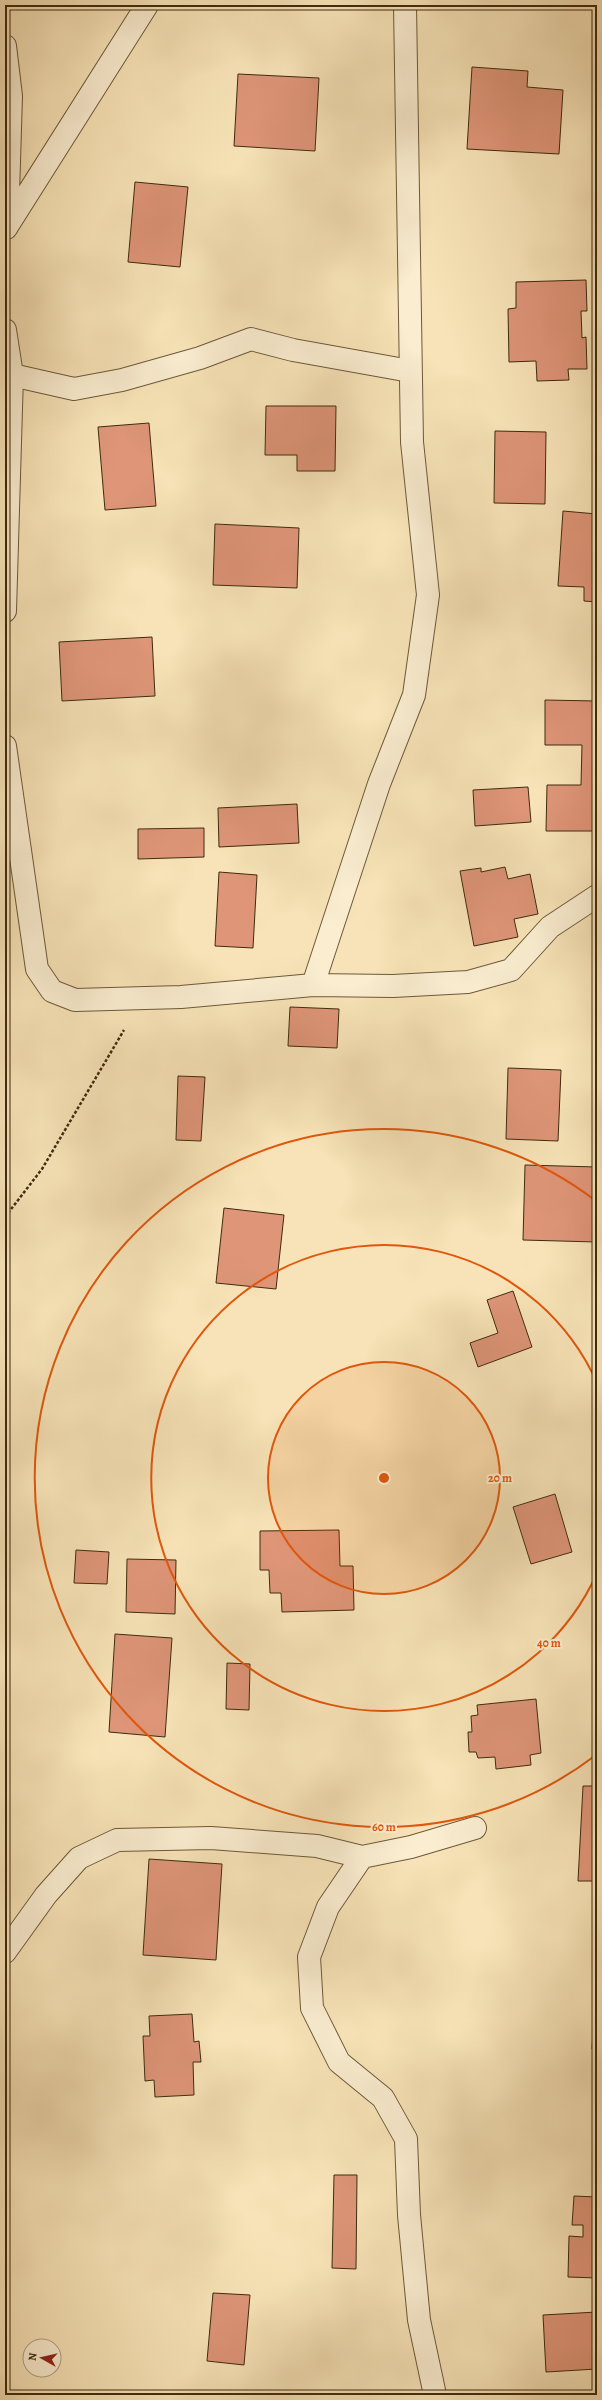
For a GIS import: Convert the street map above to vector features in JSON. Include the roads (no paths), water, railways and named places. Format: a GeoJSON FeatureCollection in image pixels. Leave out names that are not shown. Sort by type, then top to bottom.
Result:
{"type":"FeatureCollection","features":[{"type":"Feature","properties":{"kind":"street"},"geometry":{"type":"LineString","coordinates":[[6,233],[147,5]]}},
{"type":"Feature","properties":{"kind":"street"},"geometry":{"type":"LineString","coordinates":[[313,985],[379,784],[414,695],[428,595],[412,442],[405,5]]}},
{"type":"Feature","properties":{"kind":"street"},"geometry":{"type":"LineString","coordinates":[[5,46],[11,96],[6,233]]}},
{"type":"Feature","properties":{"kind":"street"},"geometry":{"type":"LineString","coordinates":[[5,330],[12,375],[5,611]]}},
{"type":"Feature","properties":{"kind":"street"},"geometry":{"type":"LineString","coordinates":[[12,375],[74,389],[122,380],[200,358],[251,339],[293,350],[410,371]]}},
{"type":"Feature","properties":{"kind":"street"},"geometry":{"type":"LineString","coordinates":[[5,746],[37,969],[52,991],[75,1000],[181,998],[313,985],[393,986],[468,982],[511,970],[550,927],[597,896]]}},
{"type":"Feature","properties":{"kind":"street"},"geometry":{"type":"LineString","coordinates":[[5,1952],[46,1895],[79,1858],[117,1840],[211,1838],[317,1846],[362,1857],[411,1846],[476,1828]]}},
{"type":"Feature","properties":{"kind":"street"},"geometry":{"type":"LineString","coordinates":[[362,1857],[328,1906],[309,1956],[312,2008],[339,2062],[383,2098],[406,2140],[409,2215],[419,2320],[435,2395]]}}]}
